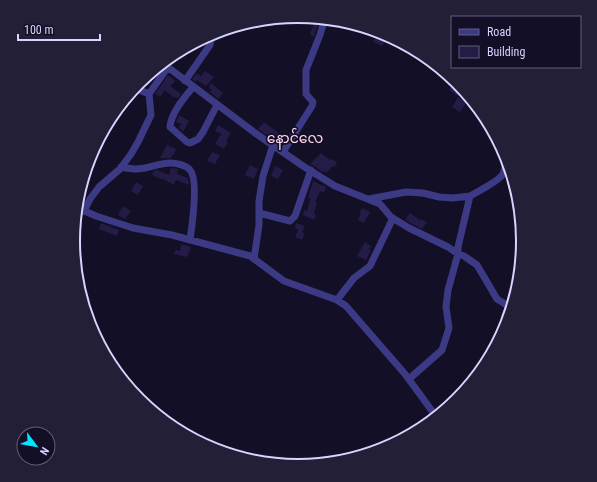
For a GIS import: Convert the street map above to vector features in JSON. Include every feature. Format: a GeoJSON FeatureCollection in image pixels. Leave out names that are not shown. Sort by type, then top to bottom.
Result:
{"type":"FeatureCollection","features":[{"type":"Feature","properties":{"kind":"street"},"geometry":{"type":"LineString","coordinates":[[283,152],[312,106],[313,102],[306,94],[306,70],[323,24]]}},
{"type":"Feature","properties":{"kind":"street"},"geometry":{"type":"LineString","coordinates":[[185,81],[210,45],[211,42]]}},
{"type":"Feature","properties":{"kind":"street"},"geometry":{"type":"LineString","coordinates":[[167,67],[273,145],[335,186],[380,204],[393,218],[409,228],[464,256],[477,266],[497,299],[507,305]]}},
{"type":"Feature","properties":{"kind":"street"},"geometry":{"type":"LineString","coordinates":[[83,209],[90,198],[132,154],[152,115],[149,94],[164,70]]}},
{"type":"Feature","properties":{"kind":"street"},"geometry":{"type":"LineString","coordinates":[[192,86],[181,102],[170,123],[170,127],[173,131],[187,142],[190,143],[198,139],[217,105]]}},
{"type":"Feature","properties":{"kind":"street"},"geometry":{"type":"LineString","coordinates":[[141,91],[149,94]]}},
{"type":"Feature","properties":{"kind":"street"},"geometry":{"type":"LineString","coordinates":[[254,259],[259,225],[259,201],[263,176],[273,145]]}},
{"type":"Feature","properties":{"kind":"street"},"geometry":{"type":"LineString","coordinates":[[121,167],[137,169],[171,163],[179,164],[191,171],[194,183],[194,205],[190,240]]}},
{"type":"Feature","properties":{"kind":"street"},"geometry":{"type":"LineString","coordinates":[[369,199],[406,192],[453,198],[470,196],[502,175],[504,169]]}},
{"type":"Feature","properties":{"kind":"street"},"geometry":{"type":"LineString","coordinates":[[259,213],[290,221],[292,220],[295,216],[311,170]]}},
{"type":"Feature","properties":{"kind":"street"},"geometry":{"type":"LineString","coordinates":[[409,380],[442,350],[449,328],[446,307],[448,290],[458,254],[458,246],[470,196]]}},
{"type":"Feature","properties":{"kind":"street"},"geometry":{"type":"LineString","coordinates":[[83,210],[133,228],[239,252],[250,256],[284,281],[337,300],[346,306],[409,380],[433,412]]}},
{"type":"Feature","properties":{"kind":"street"},"geometry":{"type":"LineString","coordinates":[[337,300],[354,278],[370,266],[393,218]]}},
{"type":"Feature","properties":{"kind":"building"},"geometry":{"type":"Polygon","coordinates":[[[312,23],[318,24],[314,37],[310,34],[314,24],[312,23]]]}},
{"type":"Feature","properties":{"kind":"building"},"geometry":{"type":"Polygon","coordinates":[[[375,37],[385,41],[382,46],[373,42],[375,37]]]}},
{"type":"Feature","properties":{"kind":"building"},"geometry":{"type":"Polygon","coordinates":[[[205,71],[214,77],[206,86],[197,80],[196,82],[192,79],[197,73],[201,76],[205,71]]]}},
{"type":"Feature","properties":{"kind":"building"},"geometry":{"type":"Polygon","coordinates":[[[168,75],[175,81],[170,86],[181,94],[178,98],[174,98],[165,90],[160,97],[155,94],[168,75]]]}},
{"type":"Feature","properties":{"kind":"building"},"geometry":{"type":"Polygon","coordinates":[[[211,83],[223,93],[218,99],[210,92],[212,90],[209,88],[211,83]]]}},
{"type":"Feature","properties":{"kind":"building"},"geometry":{"type":"Polygon","coordinates":[[[452,86],[459,94],[458,96],[449,90],[452,86]]]}},
{"type":"Feature","properties":{"kind":"building"},"geometry":{"type":"Polygon","coordinates":[[[458,97],[466,103],[460,112],[452,107],[458,97]]]}},
{"type":"Feature","properties":{"kind":"building"},"geometry":{"type":"Polygon","coordinates":[[[179,115],[189,121],[183,132],[179,128],[181,124],[176,122],[179,115]]]}},
{"type":"Feature","properties":{"kind":"building"},"geometry":{"type":"Polygon","coordinates":[[[264,122],[284,137],[279,144],[258,129],[264,122]]]}},
{"type":"Feature","properties":{"kind":"building"},"geometry":{"type":"Polygon","coordinates":[[[218,125],[231,133],[226,141],[228,142],[224,149],[215,144],[221,134],[215,131],[218,125]]]}},
{"type":"Feature","properties":{"kind":"building"},"geometry":{"type":"Polygon","coordinates":[[[167,145],[176,149],[174,155],[173,154],[171,158],[160,158],[167,145]]]}},
{"type":"Feature","properties":{"kind":"building"},"geometry":{"type":"Polygon","coordinates":[[[212,152],[220,155],[215,164],[207,161],[212,152]]]}},
{"type":"Feature","properties":{"kind":"building"},"geometry":{"type":"Polygon","coordinates":[[[321,153],[330,160],[331,159],[337,162],[335,167],[333,166],[326,173],[310,164],[321,153]]]}},
{"type":"Feature","properties":{"kind":"building"},"geometry":{"type":"Polygon","coordinates":[[[250,165],[258,169],[254,179],[245,175],[250,165]]]}},
{"type":"Feature","properties":{"kind":"building"},"geometry":{"type":"Polygon","coordinates":[[[275,166],[283,170],[278,179],[271,176],[275,166]]]}},
{"type":"Feature","properties":{"kind":"building"},"geometry":{"type":"Polygon","coordinates":[[[171,168],[178,169],[177,174],[188,178],[189,185],[176,180],[174,185],[152,175],[154,171],[157,170],[169,175],[171,168]]]}},
{"type":"Feature","properties":{"kind":"building"},"geometry":{"type":"Polygon","coordinates":[[[313,181],[326,187],[324,193],[320,191],[315,203],[317,203],[314,220],[303,215],[304,210],[307,211],[310,199],[308,198],[313,181]]]}},
{"type":"Feature","properties":{"kind":"building"},"geometry":{"type":"Polygon","coordinates":[[[136,182],[143,186],[138,195],[131,191],[136,182]]]}},
{"type":"Feature","properties":{"kind":"building"},"geometry":{"type":"Polygon","coordinates":[[[123,206],[131,211],[125,219],[118,215],[123,206]]]}},
{"type":"Feature","properties":{"kind":"building"},"geometry":{"type":"Polygon","coordinates":[[[362,208],[370,212],[364,223],[358,220],[361,214],[359,213],[362,208]]]}},
{"type":"Feature","properties":{"kind":"building"},"geometry":{"type":"Polygon","coordinates":[[[410,213],[420,220],[421,219],[427,222],[422,229],[405,220],[410,213]]]}},
{"type":"Feature","properties":{"kind":"building"},"geometry":{"type":"Polygon","coordinates":[[[101,223],[119,230],[117,236],[99,229],[101,223]]]}},
{"type":"Feature","properties":{"kind":"building"},"geometry":{"type":"Polygon","coordinates":[[[296,223],[305,226],[302,232],[305,233],[302,240],[295,237],[298,230],[295,228],[296,223]]]}},
{"type":"Feature","properties":{"kind":"building"},"geometry":{"type":"Polygon","coordinates":[[[365,242],[371,246],[369,250],[371,251],[366,260],[357,256],[365,242]]]}},
{"type":"Feature","properties":{"kind":"building"},"geometry":{"type":"Polygon","coordinates":[[[181,244],[191,247],[187,257],[174,254],[176,250],[180,251],[181,244]]]}},
{"type":"Feature","properties":{"kind":"district","name":"နောင်လေ"},"geometry":{"type":"Point","coordinates":[295,138]}}]}
